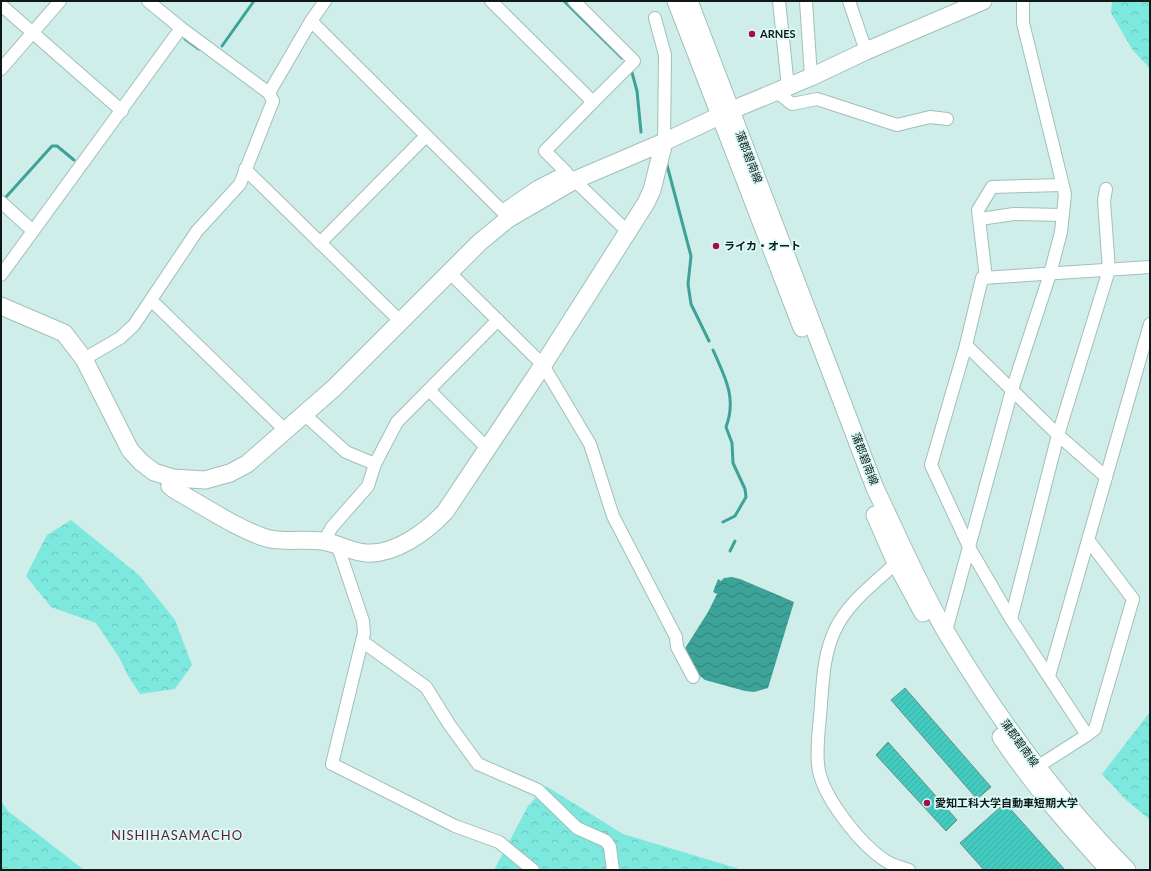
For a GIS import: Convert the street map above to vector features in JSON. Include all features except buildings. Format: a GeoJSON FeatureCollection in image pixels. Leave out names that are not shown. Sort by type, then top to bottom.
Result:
{"type":"FeatureCollection","features":[{"type":"Feature","properties":{"kind":"main road","name":"蒲郡碧南線"},"geometry":{"type":"LineString","coordinates":[[676,1],[726,113],[875,488],[909,561],[946,631],[987,697],[1037,767],[1068,806],[1128,870]]}},
{"type":"Feature","properties":{"kind":"main road","name":"蒲郡碧南線"},"geometry":{"type":"LineString","coordinates":[[689,1],[726,113],[862,483],[896,563],[939,642],[1019,764],[1066,823],[1109,870]]}},
{"type":"Feature","properties":{"kind":"main road"},"geometry":{"type":"LineString","coordinates":[[1,306],[64,333],[84,359],[130,450],[141,462],[154,472],[174,478],[205,480],[230,473],[247,464],[305,415],[401,322],[480,242],[517,212],[570,176],[664,142],[726,113],[810,78],[866,50],[983,1]]}},
{"type":"Feature","properties":{"kind":"main road"},"geometry":{"type":"LineString","coordinates":[[174,478],[170,486],[175,490],[245,529],[270,539],[331,544],[366,553],[390,550],[430,528],[445,512],[488,449],[543,366],[646,203],[652,190],[664,142]]}},
{"type":"Feature","properties":{"kind":"street"},"geometry":{"type":"LineString","coordinates":[[1,69],[60,1]]}},
{"type":"Feature","properties":{"kind":"street"},"geometry":{"type":"LineString","coordinates":[[84,359],[120,338],[134,325],[197,231],[240,184],[273,101],[269,93],[181,28],[148,1]]}},
{"type":"Feature","properties":{"kind":"street"},"geometry":{"type":"LineString","coordinates":[[269,93],[324,1]]}},
{"type":"Feature","properties":{"kind":"street"},"geometry":{"type":"LineString","coordinates":[[490,1],[592,102]]}},
{"type":"Feature","properties":{"kind":"street"},"geometry":{"type":"LineString","coordinates":[[574,1],[634,60],[544,151],[628,232]]}},
{"type":"Feature","properties":{"kind":"street"},"geometry":{"type":"LineString","coordinates":[[778,1],[782,89],[792,104],[817,99],[897,125],[930,117],[947,118]]}},
{"type":"Feature","properties":{"kind":"street"},"geometry":{"type":"LineString","coordinates":[[806,1],[810,78]]}},
{"type":"Feature","properties":{"kind":"street"},"geometry":{"type":"LineString","coordinates":[[849,1],[866,50]]}},
{"type":"Feature","properties":{"kind":"street"},"geometry":{"type":"LineString","coordinates":[[946,631],[970,549],[1012,390],[1050,274],[1061,232],[1064,194],[1023,23],[1022,1]]}},
{"type":"Feature","properties":{"kind":"street"},"geometry":{"type":"LineString","coordinates":[[1,5],[122,111]]}},
{"type":"Feature","properties":{"kind":"street"},"geometry":{"type":"LineString","coordinates":[[655,18],[665,55],[664,142]]}},
{"type":"Feature","properties":{"kind":"street"},"geometry":{"type":"LineString","coordinates":[[311,21],[502,211],[537,187],[570,176]]}},
{"type":"Feature","properties":{"kind":"street"},"geometry":{"type":"LineString","coordinates":[[1,275],[122,111],[181,28]]}},
{"type":"Feature","properties":{"kind":"street"},"geometry":{"type":"LineString","coordinates":[[320,242],[426,136]]}},
{"type":"Feature","properties":{"kind":"street"},"geometry":{"type":"LineString","coordinates":[[245,169],[401,322]]}},
{"type":"Feature","properties":{"kind":"street"},"geometry":{"type":"LineString","coordinates":[[986,278],[978,210],[992,186],[1062,185]]}},
{"type":"Feature","properties":{"kind":"street"},"geometry":{"type":"LineString","coordinates":[[1011,619],[1058,434],[1109,270],[1104,201],[1106,189]]}},
{"type":"Feature","properties":{"kind":"street"},"geometry":{"type":"LineString","coordinates":[[1,202],[33,231]]}},
{"type":"Feature","properties":{"kind":"street"},"geometry":{"type":"LineString","coordinates":[[980,219],[1014,214],[1063,215]]}},
{"type":"Feature","properties":{"kind":"street"},"geometry":{"type":"LineString","coordinates":[[1087,735],[1011,619],[970,549],[931,465],[966,345],[982,278],[1150,267]]}},
{"type":"Feature","properties":{"kind":"street"},"geometry":{"type":"LineString","coordinates":[[450,273],[543,366],[590,444],[613,516],[676,637],[677,647],[693,677]]}},
{"type":"Feature","properties":{"kind":"street"},"geometry":{"type":"LineString","coordinates":[[152,300],[286,431]]}},
{"type":"Feature","properties":{"kind":"street"},"geometry":{"type":"LineString","coordinates":[[498,320],[397,422],[374,464],[368,486],[332,527],[331,544],[363,621],[363,642],[332,764],[455,826],[499,842],[533,870]]}},
{"type":"Feature","properties":{"kind":"street"},"geometry":{"type":"LineString","coordinates":[[1049,676],[1089,542],[1150,324]]}},
{"type":"Feature","properties":{"kind":"street"},"geometry":{"type":"LineString","coordinates":[[966,345],[1058,434],[1106,477]]}},
{"type":"Feature","properties":{"kind":"street"},"geometry":{"type":"LineString","coordinates":[[429,390],[488,449]]}},
{"type":"Feature","properties":{"kind":"street"},"geometry":{"type":"LineString","coordinates":[[305,415],[346,452],[374,464]]}},
{"type":"Feature","properties":{"kind":"street"},"geometry":{"type":"LineString","coordinates":[[1037,767],[1096,729],[1133,599],[1089,542]]}},
{"type":"Feature","properties":{"kind":"street"},"geometry":{"type":"LineString","coordinates":[[896,563],[850,607],[836,628],[827,650],[823,678],[818,766],[829,796],[854,832],[872,850],[888,862],[909,870]]}},
{"type":"Feature","properties":{"kind":"street"},"geometry":{"type":"LineString","coordinates":[[363,642],[426,686],[449,724],[478,764],[538,790],[577,828],[606,841],[610,847],[613,870]]}},
{"type":"Feature","properties":{"kind":"green space"},"geometry":{"type":"Polygon","coordinates":[[[1112,1],[1150,1],[1150,69],[1132,49],[1111,13],[1112,1]]]}},
{"type":"Feature","properties":{"kind":"green space"},"geometry":{"type":"Polygon","coordinates":[[[71,520],[139,575],[175,620],[192,665],[175,689],[140,694],[127,674],[119,657],[96,623],[51,607],[26,576],[47,535],[71,520]]]}},
{"type":"Feature","properties":{"kind":"green space"},"geometry":{"type":"Polygon","coordinates":[[[1150,712],[1150,820],[1125,799],[1102,774],[1150,712]]]}},
{"type":"Feature","properties":{"kind":"green space"},"geometry":{"type":"Polygon","coordinates":[[[546,786],[623,834],[743,870],[494,870],[528,806],[546,786]]]}},
{"type":"Feature","properties":{"kind":"green space"},"geometry":{"type":"Polygon","coordinates":[[[1,801],[8,811],[84,870],[1,870],[1,801]]]}},
{"type":"Feature","properties":{"kind":"water"},"geometry":{"type":"Polygon","coordinates":[[[732,577],[794,602],[768,688],[754,692],[705,680],[695,672],[684,650],[708,612],[717,594],[713,592],[718,579],[721,581],[724,578],[732,577]]]}},
{"type":"Feature","properties":{"kind":"waterway"},"geometry":{"type":"LineString","coordinates":[[222,46],[254,1]]}},
{"type":"Feature","properties":{"kind":"waterway"},"geometry":{"type":"LineString","coordinates":[[564,1],[622,58]]}},
{"type":"Feature","properties":{"kind":"waterway"},"geometry":{"type":"LineString","coordinates":[[185,39],[199,49]]}},
{"type":"Feature","properties":{"kind":"waterway"},"geometry":{"type":"LineString","coordinates":[[631,69],[637,91],[641,132]]}},
{"type":"Feature","properties":{"kind":"waterway"},"geometry":{"type":"LineString","coordinates":[[6,197],[52,146],[57,146],[74,160]]}},
{"type":"Feature","properties":{"kind":"waterway"},"geometry":{"type":"LineString","coordinates":[[667,165],[691,256],[688,284],[691,304],[709,341]]}},
{"type":"Feature","properties":{"kind":"waterway"},"geometry":{"type":"LineString","coordinates":[[713,350],[722,369],[728,388],[730,407],[726,427],[732,443],[733,463],[745,489],[746,497],[735,516],[723,522]]}},
{"type":"Feature","properties":{"kind":"waterway"},"geometry":{"type":"LineString","coordinates":[[730,551],[735,541]]}},
{"type":"Feature","properties":{"kind":"place","name":"ARNES"},"geometry":{"type":"Point","coordinates":[752,34]}},
{"type":"Feature","properties":{"kind":"place","name":"ライカ・オート"},"geometry":{"type":"Point","coordinates":[716,246]}},
{"type":"Feature","properties":{"kind":"place","name":"愛知工科大学自動車短期大学"},"geometry":{"type":"Point","coordinates":[927,803]}},
{"type":"Feature","properties":{"kind":"district","name":"NISHIHASAMACHO"},"geometry":{"type":"Point","coordinates":[177,835]}}]}
